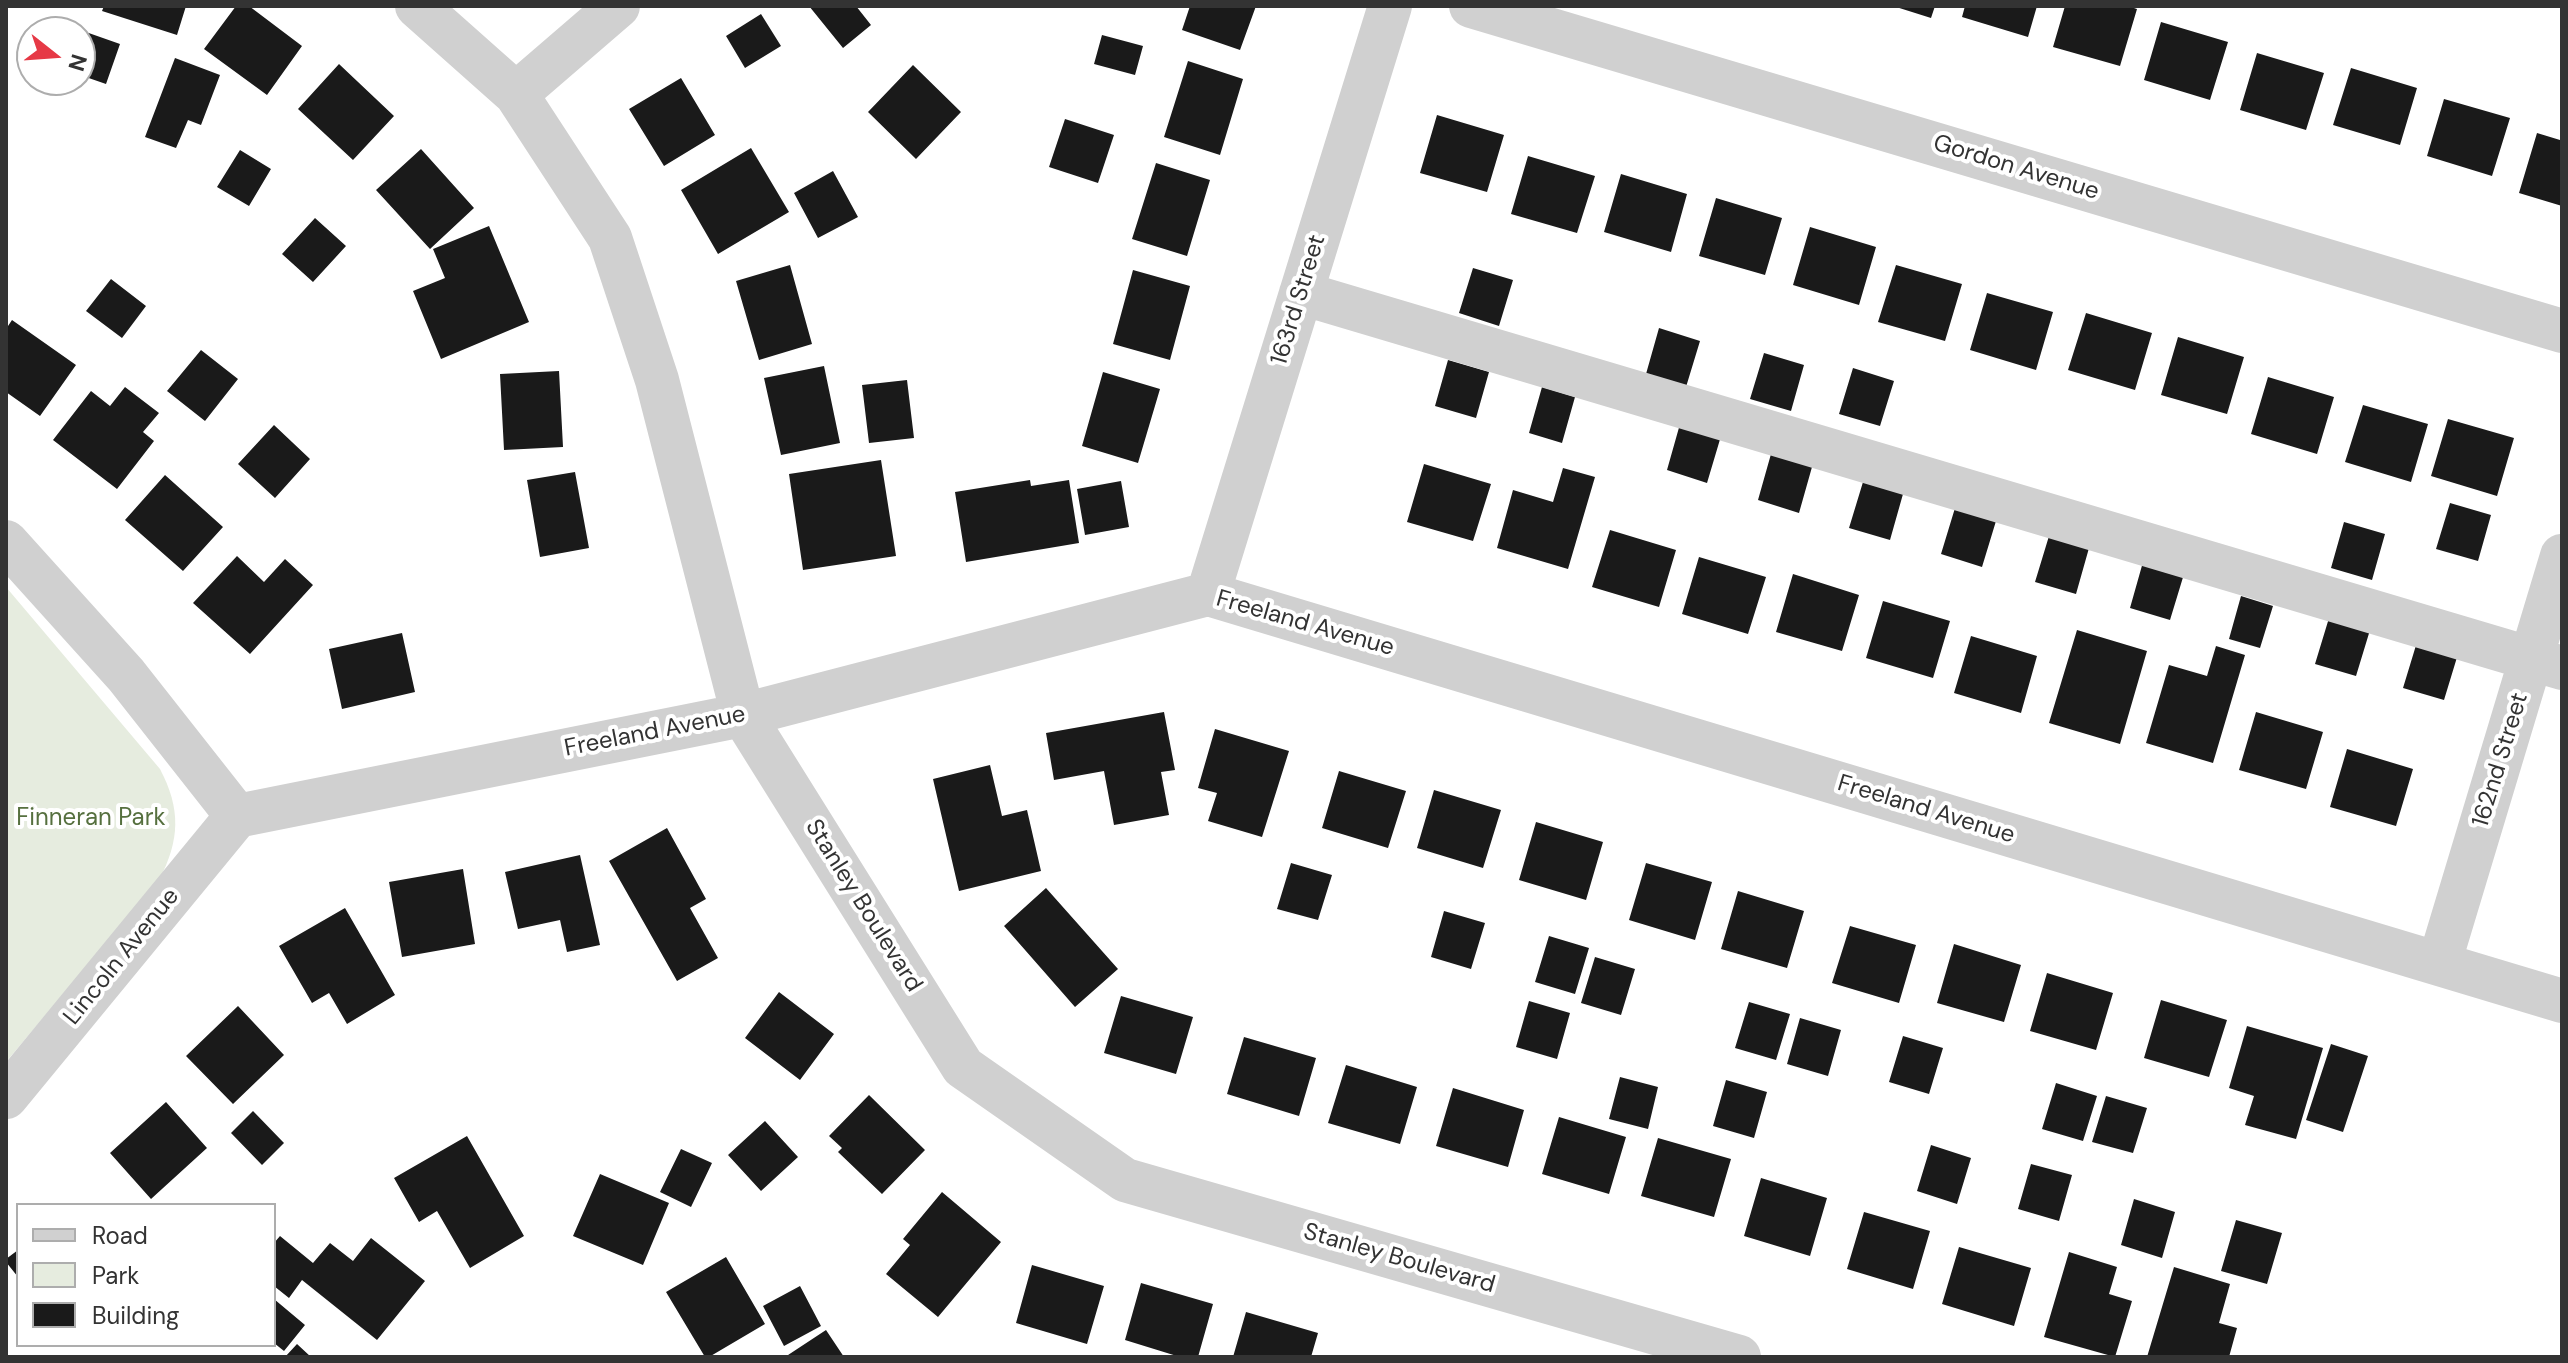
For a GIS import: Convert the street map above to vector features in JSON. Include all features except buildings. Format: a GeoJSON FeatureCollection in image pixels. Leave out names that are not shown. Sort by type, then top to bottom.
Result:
{"type":"FeatureCollection","features":[{"type":"Feature","properties":{"kind":"street","name":"Stanley Boulevard"},"geometry":{"type":"LineString","coordinates":[[417,6],[516,94],[610,238],[657,380],[743,715],[963,1067],[1125,1180],[1739,1357]]}},
{"type":"Feature","properties":{"kind":"street"},"geometry":{"type":"LineString","coordinates":[[516,94],[618,6]]}},
{"type":"Feature","properties":{"kind":"street","name":"163rd Street"},"geometry":{"type":"LineString","coordinates":[[1208,594],[1390,6]]}},
{"type":"Feature","properties":{"kind":"street","name":"Gordon Avenue"},"geometry":{"type":"LineString","coordinates":[[1471,6],[2562,331]]}},
{"type":"Feature","properties":{"kind":"street"},"geometry":{"type":"LineString","coordinates":[[1301,293],[2547,664]]}},
{"type":"Feature","properties":{"kind":"street"},"geometry":{"type":"LineString","coordinates":[[6,542],[126,675],[237,816]]}},
{"type":"Feature","properties":{"kind":"street","name":"162nd Street"},"geometry":{"type":"LineString","coordinates":[[2439,964],[2547,664],[2562,556]]}},
{"type":"Feature","properties":{"kind":"street","name":"Freeland Avenue"},"geometry":{"type":"LineString","coordinates":[[237,816],[743,715],[1208,594],[2562,1001]]}},
{"type":"Feature","properties":{"kind":"street","name":"Lincoln Avenue"},"geometry":{"type":"LineString","coordinates":[[6,1097],[237,816]]}},
{"type":"Feature","properties":{"kind":"green space","name":"Finneran Park"},"geometry":{"type":"Polygon","coordinates":[[[6,587],[160,769],[172,798],[175,824],[171,851],[159,880],[6,1062],[6,587]]]}}]}
